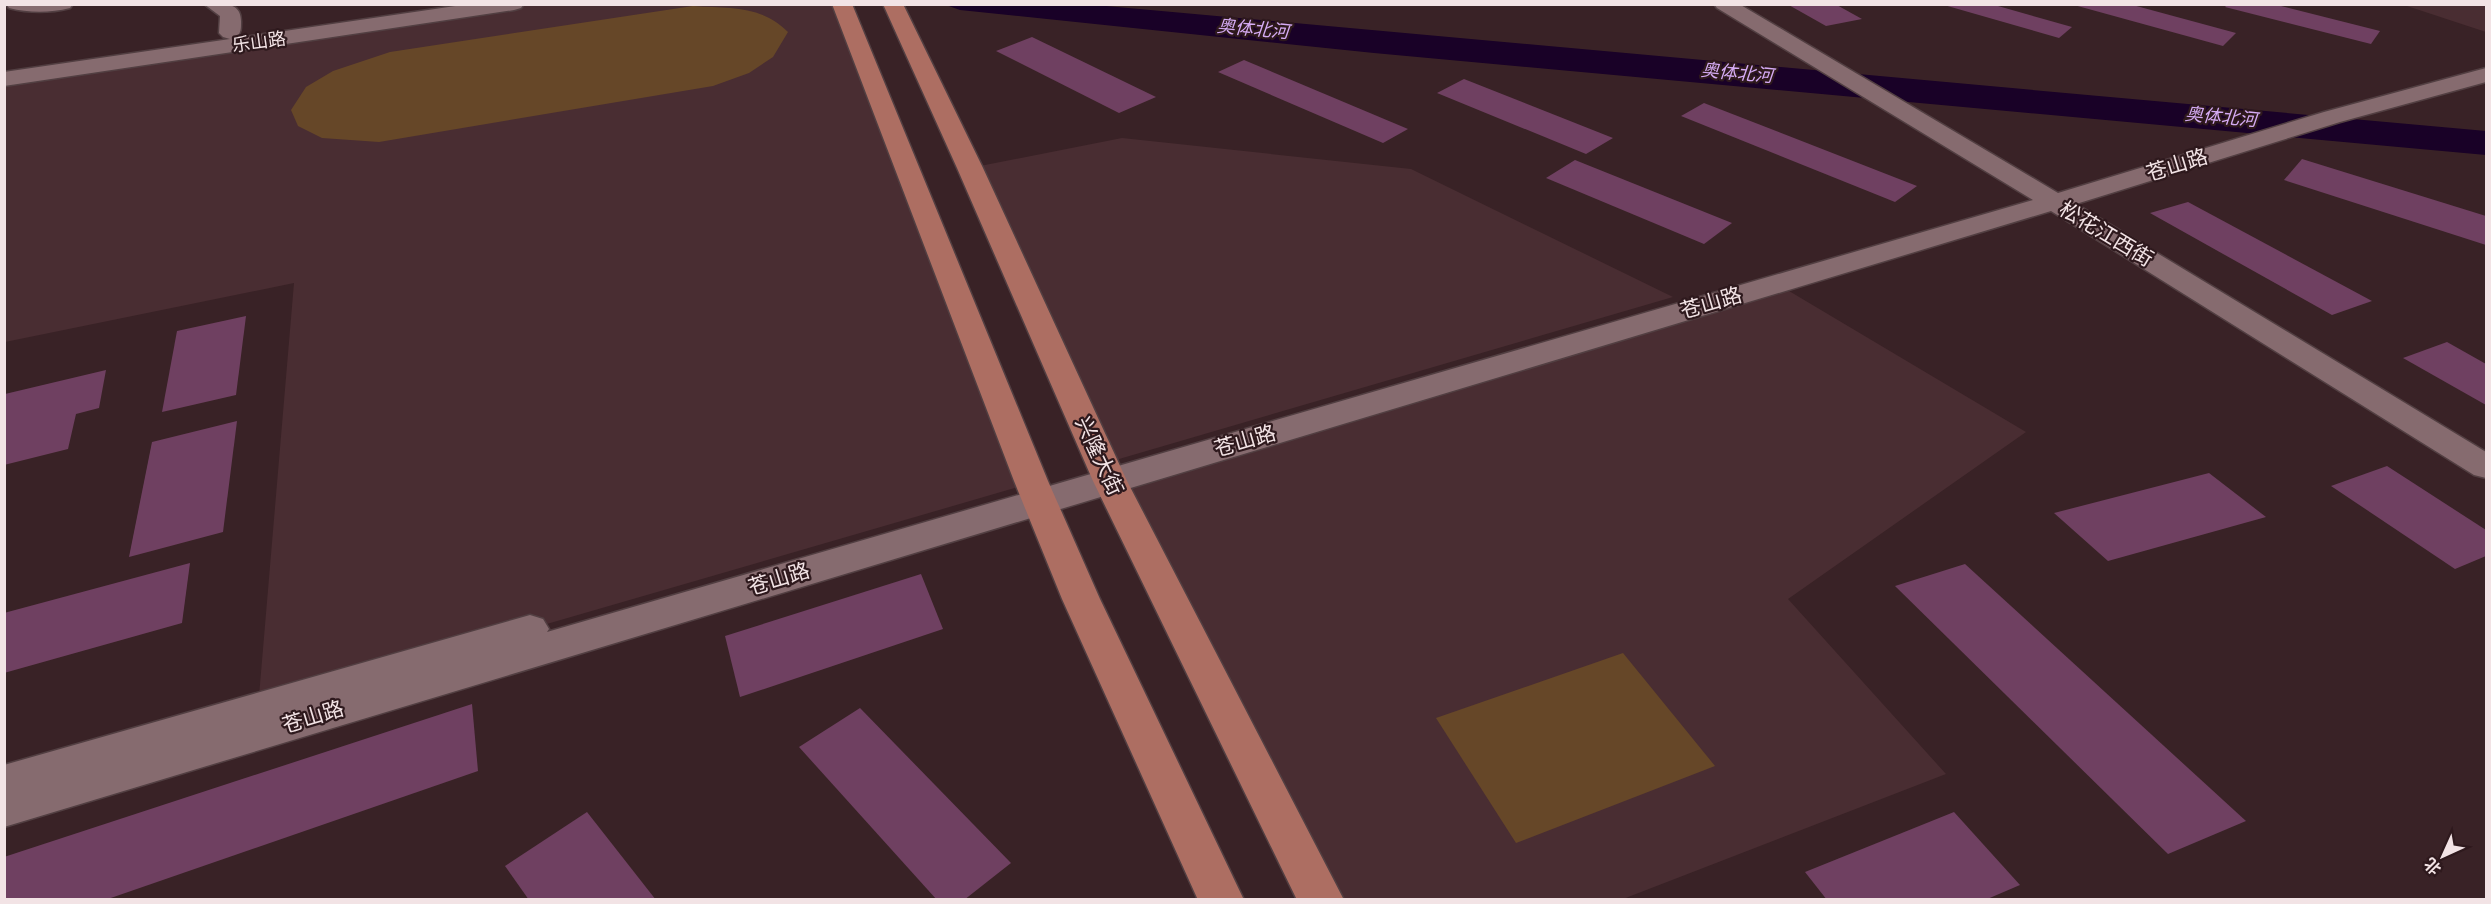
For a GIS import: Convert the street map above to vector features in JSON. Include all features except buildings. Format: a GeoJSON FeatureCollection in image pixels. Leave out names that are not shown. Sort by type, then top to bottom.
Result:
{"type":"FeatureCollection","features":[{"type":"Feature","properties":{"kind":"main road"},"geometry":{"type":"LineString","coordinates":[[842,4],[1036,492],[1082,599],[1221,900]]}},
{"type":"Feature","properties":{"kind":"main road","name":"兴隆大街"},"geometry":{"type":"LineString","coordinates":[[893,4],[970,168],[1106,472],[1321,900]]}},
{"type":"Feature","properties":{"kind":"street"},"geometry":{"type":"LineString","coordinates":[[16,4],[51,7],[63,4]]}},
{"type":"Feature","properties":{"kind":"street"},"geometry":{"type":"LineString","coordinates":[[214,4],[231,14],[230,33]]}},
{"type":"Feature","properties":{"kind":"street","name":"乐山路"},"geometry":{"type":"LineString","coordinates":[[4,64],[440,4]]}},
{"type":"Feature","properties":{"kind":"street","name":"乐山路"},"geometry":{"type":"LineString","coordinates":[[4,80],[514,4]]}},
{"type":"Feature","properties":{"kind":"street","name":"松花江西街"},"geometry":{"type":"LineString","coordinates":[[1724,4],[2487,467]]}},
{"type":"Feature","properties":{"kind":"street","name":"苍山路"},"geometry":{"type":"LineString","coordinates":[[4,783],[1106,472],[2045,197],[2487,63]]}},
{"type":"Feature","properties":{"kind":"street","name":"苍山路"},"geometry":{"type":"LineString","coordinates":[[2320,115],[2487,75]]}},
{"type":"Feature","properties":{"kind":"street","name":"苍山路"},"geometry":{"type":"LineString","coordinates":[[4,809],[1036,492]]}},
{"type":"Feature","properties":{"kind":"shaded area"},"geometry":{"type":"Polygon","coordinates":[[[521,5],[848,5],[1032,483],[258,708],[294,283],[5,342],[4,80],[521,5]]]}},
{"type":"Feature","properties":{"kind":"shaded area"},"geometry":{"type":"Polygon","coordinates":[[[2404,5],[2486,5],[2486,32],[2404,5]]]}},
{"type":"Feature","properties":{"kind":"shaded area"},"geometry":{"type":"Polygon","coordinates":[[[693,6],[755,12],[777,23],[788,32],[773,57],[749,73],[713,86],[379,142],[322,138],[298,126],[291,110],[306,87],[333,71],[390,52],[693,6]]]}},
{"type":"Feature","properties":{"kind":"shaded area"},"geometry":{"type":"Polygon","coordinates":[[[1122,138],[1411,169],[1673,297],[1102,464],[970,168],[1122,138]]]}},
{"type":"Feature","properties":{"kind":"shaded area"},"geometry":{"type":"Polygon","coordinates":[[[1784,288],[2026,432],[1788,599],[1946,774],[1623,899],[1321,899],[1112,481],[1784,288]]]}},
{"type":"Feature","properties":{"kind":"shaded area"},"geometry":{"type":"Polygon","coordinates":[[[1623,653],[1715,766],[1516,843],[1436,718],[1623,653]]]}},
{"type":"Feature","properties":{"kind":"water","name":"奥体北河"},"geometry":{"type":"Polygon","coordinates":[[[946,5],[1095,5],[2486,131],[2486,155],[1374,53],[960,10],[946,5]]]}}]}
